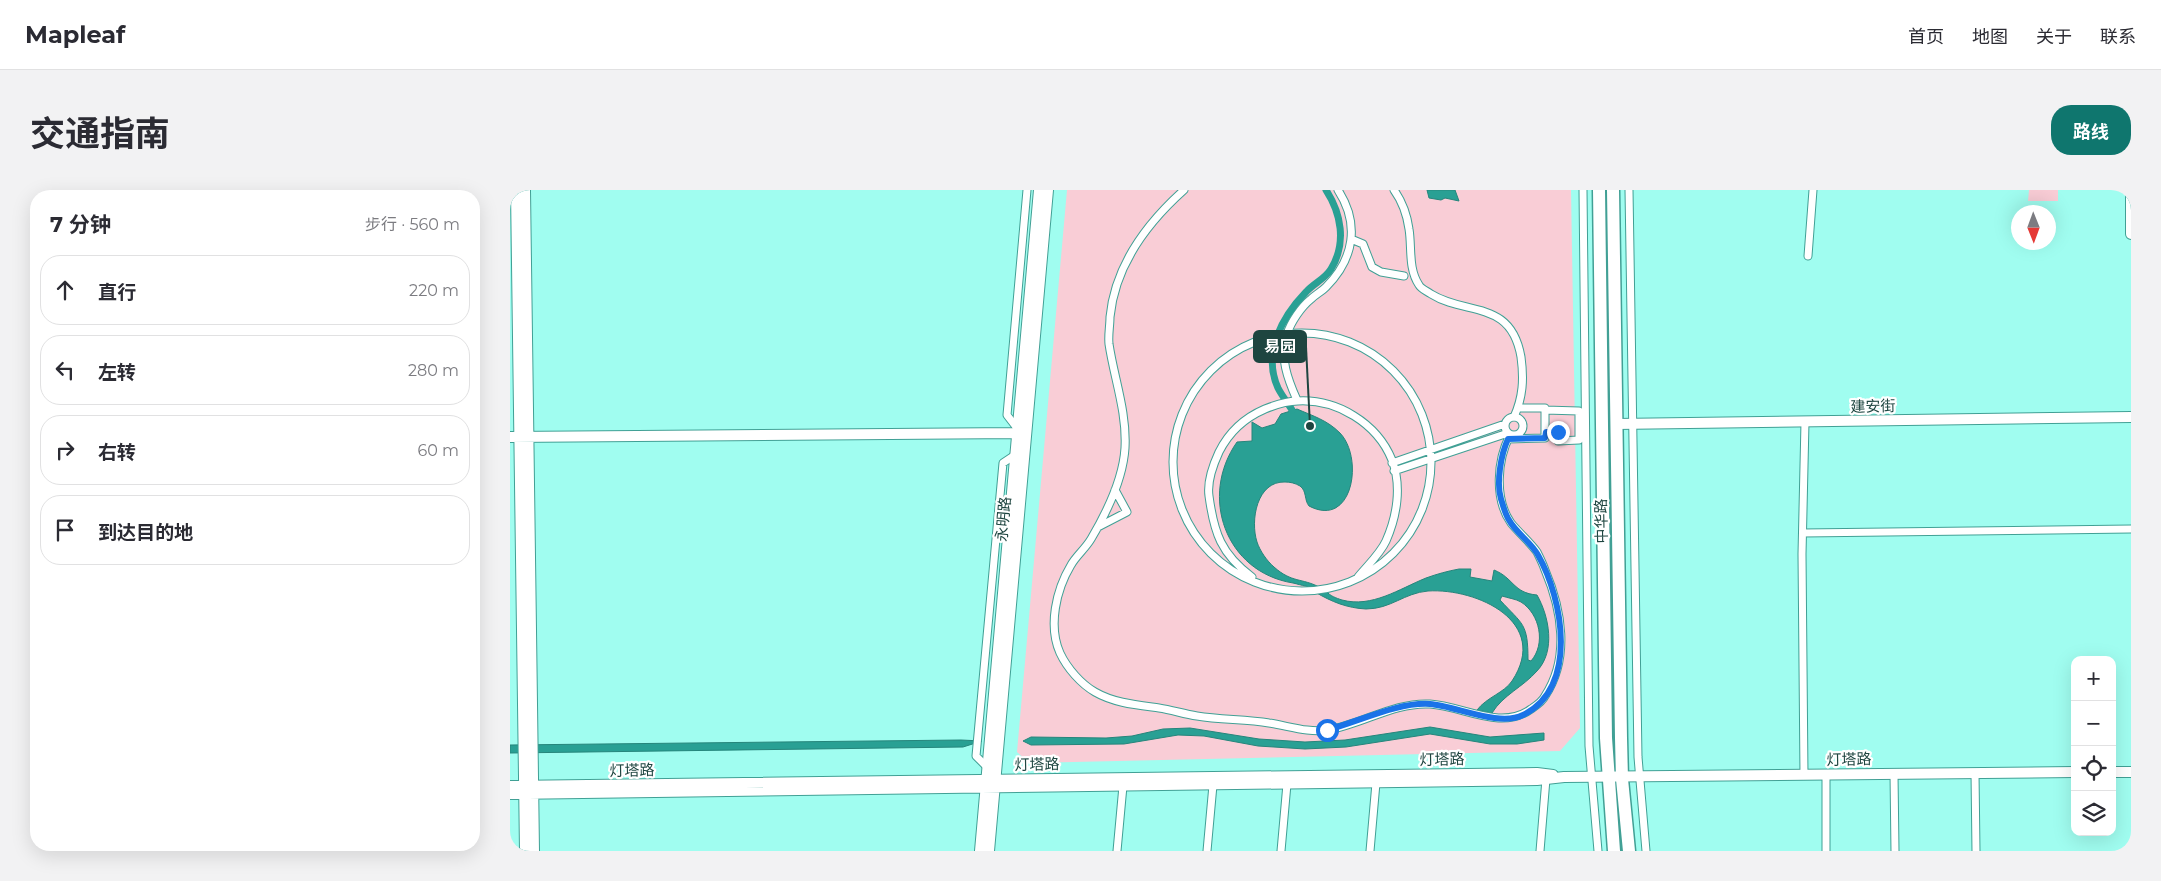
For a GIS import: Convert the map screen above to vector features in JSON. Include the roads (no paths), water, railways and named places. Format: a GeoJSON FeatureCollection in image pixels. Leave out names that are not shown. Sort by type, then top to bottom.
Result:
{"type":"FeatureCollection","features":[{"type":"Feature","properties":{"kind":"highway","name":"中华路"},"geometry":{"type":"LineString","coordinates":[[1598,190],[1607,776],[1614,851]]}},
{"type":"Feature","properties":{"kind":"highway","name":"中华路"},"geometry":{"type":"LineString","coordinates":[[1613,190],[1622,776],[1629,851]]}},
{"type":"Feature","properties":{"kind":"street"},"geometry":{"type":"LineString","coordinates":[[516,190],[519,441],[529,790],[534,851]]}},
{"type":"Feature","properties":{"kind":"street"},"geometry":{"type":"LineString","coordinates":[[519,441],[525,190]]}},
{"type":"Feature","properties":{"kind":"street"},"geometry":{"type":"LineString","coordinates":[[519,441],[1017,434],[1007,415],[1027,190]]}},
{"type":"Feature","properties":{"kind":"street","name":"永明路"},"geometry":{"type":"LineString","coordinates":[[980,851],[991,784],[988,768],[1039,190]]}},
{"type":"Feature","properties":{"kind":"street","name":"永明路"},"geometry":{"type":"LineString","coordinates":[[989,851],[991,784],[1048,190]]}},
{"type":"Feature","properties":{"kind":"street"},"geometry":{"type":"LineString","coordinates":[[1184,190],[1165,207],[1144,232],[1127,259],[1112,302],[1109,339],[1123,411],[1125,448],[1121,476],[1115,490],[1088,543],[1071,564],[1060,587],[1054,622],[1059,651],[1072,671],[1094,692],[1122,703],[1197,716],[1270,723],[1302,730],[1327,730],[1399,707],[1429,704],[1495,718],[1510,719],[1522,715],[1543,701],[1553,683],[1560,654],[1562,629],[1551,584],[1538,553],[1509,520],[1500,496],[1500,466],[1508,435],[1505,430],[1505,424],[1508,419],[1514,417],[1520,420],[1523,425],[1521,431],[1516,435],[1508,435],[1394,472]]}},
{"type":"Feature","properties":{"kind":"street"},"geometry":{"type":"LineString","coordinates":[[1290,402],[1284,358],[1286,334],[1295,318],[1309,300],[1325,289],[1338,273],[1350,252],[1352,228],[1349,213],[1338,190]]}},
{"type":"Feature","properties":{"kind":"street"},"geometry":{"type":"LineString","coordinates":[[1394,190],[1401,200],[1409,228],[1413,269],[1419,286],[1436,297],[1479,308],[1499,318],[1511,332],[1519,348],[1523,370],[1522,392],[1514,417]]}},
{"type":"Feature","properties":{"kind":"street"},"geometry":{"type":"LineString","coordinates":[[1583,190],[1590,746],[1598,851]]}},
{"type":"Feature","properties":{"kind":"street"},"geometry":{"type":"LineString","coordinates":[[1629,190],[1639,776],[1646,851]]}},
{"type":"Feature","properties":{"kind":"street"},"geometry":{"type":"LineString","coordinates":[[1808,256],[1813,190]]}},
{"type":"Feature","properties":{"kind":"street"},"geometry":{"type":"LineString","coordinates":[[2131,190],[2131,234]]}},
{"type":"Feature","properties":{"kind":"street"},"geometry":{"type":"LineString","coordinates":[[1351,239],[1363,244],[1372,267],[1381,272],[1404,276]]}},
{"type":"Feature","properties":{"kind":"street"},"geometry":{"type":"LineString","coordinates":[[1298,332],[1326,334],[1358,345],[1376,355],[1393,369],[1408,387],[1421,412],[1431,442],[1431,450],[1431,478],[1426,505],[1415,526],[1386,560],[1370,572],[1336,586],[1310,591],[1292,590],[1263,584],[1234,572],[1214,556],[1191,532],[1181,511],[1174,472],[1174,452],[1177,433],[1184,409],[1208,373],[1222,359],[1258,339],[1298,332]]}},
{"type":"Feature","properties":{"kind":"street"},"geometry":{"type":"LineString","coordinates":[[1263,584],[1236,564],[1224,549],[1213,524],[1208,491],[1213,466],[1223,444],[1240,423],[1257,412],[1290,402],[1319,402],[1352,413],[1375,432],[1392,463],[1397,485],[1397,510],[1385,543],[1358,577]]}},
{"type":"Feature","properties":{"kind":"street"},"geometry":{"type":"LineString","coordinates":[[1518,408],[1579,411],[1579,440],[1558,440],[1558,432],[1546,432]]}},
{"type":"Feature","properties":{"kind":"street"},"geometry":{"type":"LineString","coordinates":[[1508,435],[1545,438],[1545,410]]}},
{"type":"Feature","properties":{"kind":"street","name":"建安街"},"geometry":{"type":"LineString","coordinates":[[1616,424],[2131,417]]}},
{"type":"Feature","properties":{"kind":"street"},"geometry":{"type":"LineString","coordinates":[[1804,774],[1803,533],[1805,422]]}},
{"type":"Feature","properties":{"kind":"street"},"geometry":{"type":"LineString","coordinates":[[1392,463],[1505,424]]}},
{"type":"Feature","properties":{"kind":"street"},"geometry":{"type":"LineString","coordinates":[[1097,527],[1127,512],[1115,490]]}},
{"type":"Feature","properties":{"kind":"street"},"geometry":{"type":"LineString","coordinates":[[1803,533],[2131,529]]}},
{"type":"Feature","properties":{"kind":"street","name":"灯塔路"},"geometry":{"type":"LineString","coordinates":[[991,784],[1123,786],[1376,783],[1607,776],[2071,772]]}},
{"type":"Feature","properties":{"kind":"street"},"geometry":{"type":"LineString","coordinates":[[2116,772],[2131,772]]}},
{"type":"Feature","properties":{"kind":"street","name":"灯塔路"},"geometry":{"type":"LineString","coordinates":[[510,794],[529,790],[991,784],[1537,773],[1564,777]]}},
{"type":"Feature","properties":{"kind":"street"},"geometry":{"type":"LineString","coordinates":[[1975,773],[1976,851]]}},
{"type":"Feature","properties":{"kind":"street"},"geometry":{"type":"LineString","coordinates":[[1826,774],[1826,851]]}},
{"type":"Feature","properties":{"kind":"street"},"geometry":{"type":"LineString","coordinates":[[1894,774],[1895,851]]}},
{"type":"Feature","properties":{"kind":"street"},"geometry":{"type":"LineString","coordinates":[[1540,851],[1546,779]]}},
{"type":"Feature","properties":{"kind":"street"},"geometry":{"type":"LineString","coordinates":[[1370,851],[1376,783]]}},
{"type":"Feature","properties":{"kind":"street"},"geometry":{"type":"LineString","coordinates":[[1281,851],[1287,784]]}},
{"type":"Feature","properties":{"kind":"street"},"geometry":{"type":"LineString","coordinates":[[1207,851],[1213,785]]}},
{"type":"Feature","properties":{"kind":"street","name":"灯塔路"},"geometry":{"type":"LineString","coordinates":[[510,786],[529,790]]}},
{"type":"Feature","properties":{"kind":"street"},"geometry":{"type":"LineString","coordinates":[[1117,851],[1123,786]]}},
{"type":"Feature","properties":{"kind":"street"},"geometry":{"type":"LineString","coordinates":[[525,851],[529,790]]}},
{"type":"Feature","properties":{"kind":"water"},"geometry":{"type":"Polygon","coordinates":[[[1427,190],[1455,190],[1459,201],[1445,198],[1441,200],[1429,198],[1427,190]]]}},
{"type":"Feature","properties":{"kind":"water"},"geometry":{"type":"Polygon","coordinates":[[[1297,409],[1325,422],[1340,433],[1347,444],[1351,458],[1352,473],[1350,487],[1344,500],[1336,508],[1324,510],[1309,506],[1304,490],[1300,486],[1289,482],[1275,483],[1262,495],[1258,503],[1254,523],[1255,533],[1260,549],[1274,567],[1286,576],[1319,587],[1306,586],[1270,576],[1250,564],[1235,548],[1225,529],[1220,507],[1220,485],[1226,463],[1237,442],[1252,441],[1252,422],[1262,428],[1275,424],[1281,414],[1297,409]]]}},
{"type":"Feature","properties":{"kind":"water"},"geometry":{"type":"Polygon","coordinates":[[[1459,569],[1471,569],[1470,577],[1492,581],[1494,570],[1501,573],[1518,588],[1529,594],[1537,595],[1545,613],[1549,644],[1543,663],[1531,677],[1502,701],[1492,713],[1477,710],[1509,685],[1522,660],[1522,642],[1515,626],[1503,613],[1486,603],[1467,596],[1447,592],[1419,592],[1383,606],[1366,609],[1340,604],[1315,592],[1326,591],[1331,596],[1342,600],[1364,601],[1385,596],[1426,578],[1459,569]],[[1502,596],[1500,600],[1523,626],[1527,639],[1528,660],[1531,661],[1536,654],[1539,638],[1539,630],[1533,614],[1521,602],[1502,596]]]}},
{"type":"Feature","properties":{"kind":"water"},"geometry":{"type":"Polygon","coordinates":[[[1430,727],[1490,737],[1544,733],[1544,740],[1517,744],[1490,744],[1430,734],[1346,747],[1305,749],[1258,746],[1204,736],[1178,735],[1124,744],[1031,745],[1023,741],[1031,737],[1106,738],[1132,736],[1163,729],[1190,728],[1259,739],[1305,742],[1345,740],[1430,727]]]}},
{"type":"Feature","properties":{"kind":"water"},"geometry":{"type":"Polygon","coordinates":[[[982,741],[963,747],[510,753],[510,745],[982,741]]]}},
{"type":"Feature","properties":{"kind":"waterway"},"geometry":{"type":"LineString","coordinates":[[1292,410],[1278,388],[1274,375],[1272,362],[1274,349],[1277,336],[1289,313],[1306,292],[1329,272],[1336,259],[1339,249],[1340,228],[1335,208],[1326,190]]}},
{"type":"Feature","properties":{"kind":"place","name":"易园"},"geometry":{"type":"Point","coordinates":[1310,426]}}]}
